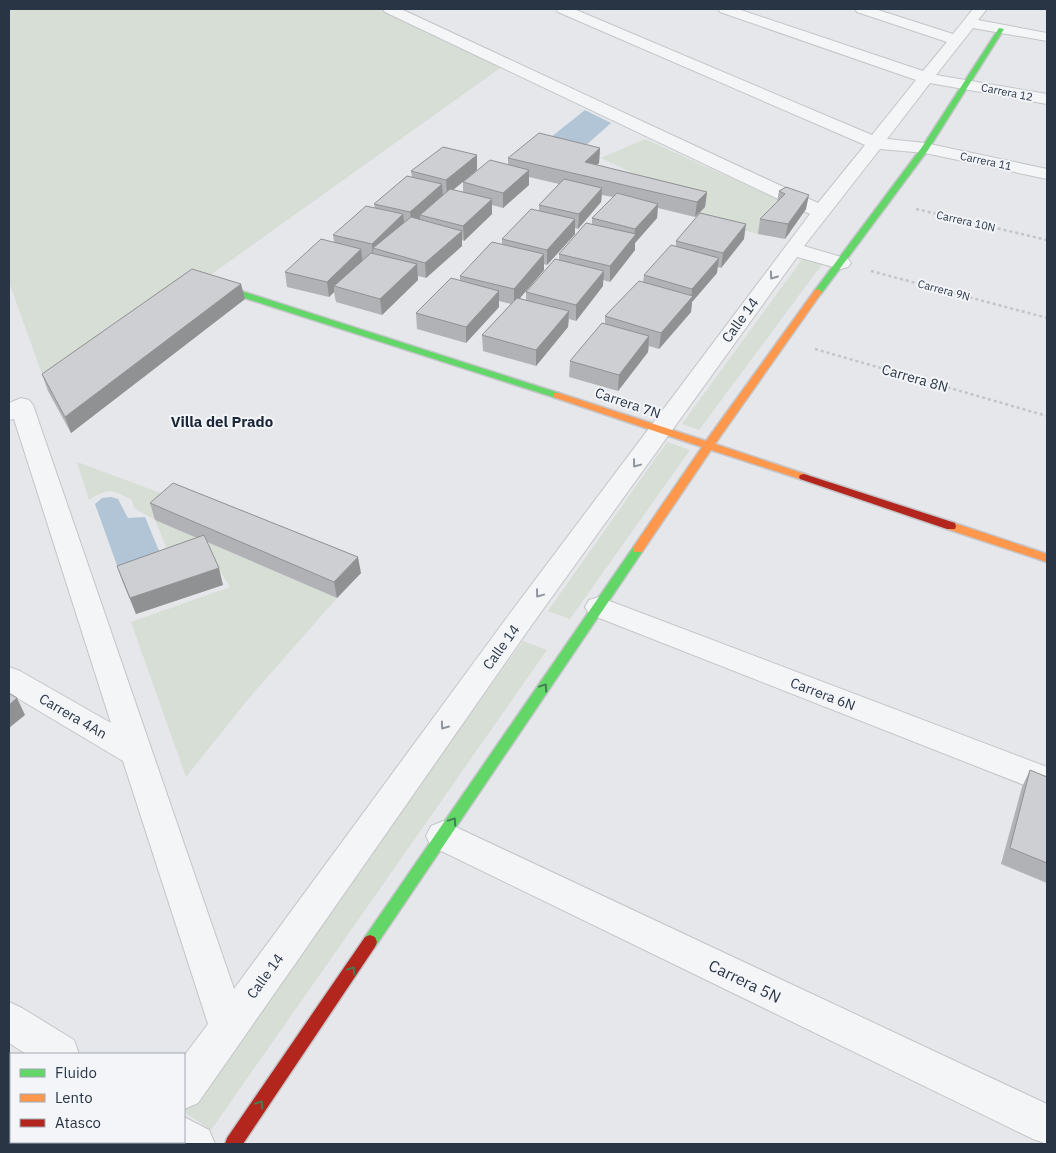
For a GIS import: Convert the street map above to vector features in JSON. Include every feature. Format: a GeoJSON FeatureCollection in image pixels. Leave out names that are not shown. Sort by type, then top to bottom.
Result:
{"type":"FeatureCollection","features":[{"type":"Feature","properties":{"kind":"street"},"geometry":{"type":"LineString","coordinates":[[390,9],[821,212]]}},
{"type":"Feature","properties":{"kind":"street","name":"Carrera 11"},"geometry":{"type":"LineString","coordinates":[[563,9],[876,143],[925,148],[1047,174]]}},
{"type":"Feature","properties":{"kind":"street","name":"Carrera 12"},"geometry":{"type":"LineString","coordinates":[[725,9],[927,78],[1047,99]]}},
{"type":"Feature","properties":{"kind":"street"},"geometry":{"type":"LineString","coordinates":[[862,9],[956,40]]}},
{"type":"Feature","properties":{"kind":"street","name":"Calle 14"},"geometry":{"type":"LineString","coordinates":[[185,1088],[521,619],[792,249],[980,9]]}},
{"type":"Feature","properties":{"kind":"street"},"geometry":{"type":"LineString","coordinates":[[969,23],[1047,37]]}},
{"type":"Feature","properties":{"kind":"street"},"geometry":{"type":"LineString","coordinates":[[233,1144],[708,446],[884,201],[925,148],[1001,29]]}},
{"type":"Feature","properties":{"kind":"street"},"geometry":{"type":"LineString","coordinates":[[792,249],[841,263]]}},
{"type":"Feature","properties":{"kind":"street","name":"Carrera 7N"},"geometry":{"type":"LineString","coordinates":[[198,280],[661,430],[1047,558]]}},
{"type":"Feature","properties":{"kind":"street"},"geometry":{"type":"LineString","coordinates":[[15,409],[137,753],[228,1028]]}},
{"type":"Feature","properties":{"kind":"street","name":"Carrera 6N"},"geometry":{"type":"LineString","coordinates":[[599,607],[1047,780]]}},
{"type":"Feature","properties":{"kind":"street","name":"Carrera 4An"},"geometry":{"type":"LineString","coordinates":[[9,679],[137,753]]}},
{"type":"Feature","properties":{"kind":"street","name":"Carrera 5N"},"geometry":{"type":"LineString","coordinates":[[443,836],[1047,1125]]}},
{"type":"Feature","properties":{"kind":"street"},"geometry":{"type":"LineString","coordinates":[[9,1021],[58,1053]]}},
{"type":"Feature","properties":{"kind":"path","name":"Carrera 10N"},"geometry":{"type":"LineString","coordinates":[[884,201],[1047,240]]}},
{"type":"Feature","properties":{"kind":"path","name":"Carrera 9N"},"geometry":{"type":"LineString","coordinates":[[841,263],[1047,318]]}},
{"type":"Feature","properties":{"kind":"path","name":"Carrera 8N"},"geometry":{"type":"LineString","coordinates":[[783,340],[1047,416]]}},
{"type":"Feature","properties":{"kind":"shaded area"},"geometry":{"type":"Polygon","coordinates":[[[9,9],[395,9],[510,61],[48,391],[9,282],[9,9]]]}},
{"type":"Feature","properties":{"kind":"shaded area"},"geometry":{"type":"Polygon","coordinates":[[[645,139],[784,202],[783,209],[758,234],[695,217],[705,207],[601,158],[645,139]]]}},
{"type":"Feature","properties":{"kind":"shaded area"},"geometry":{"type":"Polygon","coordinates":[[[803,258],[823,263],[699,430],[682,424],[803,258]]]}},
{"type":"Feature","properties":{"kind":"shaded area"},"geometry":{"type":"Polygon","coordinates":[[[667,442],[690,450],[570,619],[548,611],[667,442]]]}},
{"type":"Feature","properties":{"kind":"shaded area"},"geometry":{"type":"Polygon","coordinates":[[[77,462],[177,499],[156,520],[337,598],[249,698],[186,777],[131,622],[230,587],[208,552],[173,564],[155,520],[134,508],[132,500],[110,491],[101,493],[89,500],[77,462]]]}},
{"type":"Feature","properties":{"kind":"shaded area"},"geometry":{"type":"Polygon","coordinates":[[[523,641],[547,650],[211,1130],[185,1113],[523,641]]]}},
{"type":"Feature","properties":{"kind":"water"},"geometry":{"type":"Polygon","coordinates":[[[585,110],[611,123],[576,154],[541,145],[585,110]]]}},
{"type":"Feature","properties":{"kind":"water"},"geometry":{"type":"Polygon","coordinates":[[[111,497],[118,499],[128,518],[145,517],[162,558],[119,571],[95,504],[102,498],[111,497]]]}},
{"type":"Feature","properties":{"kind":"building"},"geometry":{"type":"Polygon","coordinates":[[[539,133],[600,148],[585,162],[707,192],[697,202],[508,158],[539,133]]]}},
{"type":"Feature","properties":{"kind":"building"},"geometry":{"type":"Polygon","coordinates":[[[443,147],[477,155],[446,180],[411,171],[443,147]]]}},
{"type":"Feature","properties":{"kind":"building"},"geometry":{"type":"Polygon","coordinates":[[[490,160],[529,170],[503,193],[463,182],[490,160]]]}},
{"type":"Feature","properties":{"kind":"building"},"geometry":{"type":"Polygon","coordinates":[[[407,176],[442,184],[410,212],[374,204],[407,176]]]}},
{"type":"Feature","properties":{"kind":"building"},"geometry":{"type":"Polygon","coordinates":[[[564,179],[602,188],[579,214],[539,205],[564,179]]]}},
{"type":"Feature","properties":{"kind":"building"},"geometry":{"type":"Polygon","coordinates":[[[786,187],[809,195],[788,224],[760,219],[785,194],[779,191],[786,187]]]}},
{"type":"Feature","properties":{"kind":"building"},"geometry":{"type":"Polygon","coordinates":[[[450,189],[492,199],[463,226],[420,215],[450,189]]]}},
{"type":"Feature","properties":{"kind":"building"},"geometry":{"type":"Polygon","coordinates":[[[617,193],[658,204],[635,229],[592,218],[617,193]]]}},
{"type":"Feature","properties":{"kind":"building"},"geometry":{"type":"Polygon","coordinates":[[[366,206],[403,214],[372,244],[333,235],[366,206]]]}},
{"type":"Feature","properties":{"kind":"building"},"geometry":{"type":"Polygon","coordinates":[[[531,209],[575,219],[547,250],[502,239],[531,209]]]}},
{"type":"Feature","properties":{"kind":"building"},"geometry":{"type":"Polygon","coordinates":[[[700,213],[746,224],[723,253],[676,241],[700,213]]]}},
{"type":"Feature","properties":{"kind":"building"},"geometry":{"type":"Polygon","coordinates":[[[411,217],[462,231],[425,263],[373,248],[411,217]]]}},
{"type":"Feature","properties":{"kind":"building"},"geometry":{"type":"Polygon","coordinates":[[[586,223],[636,234],[610,266],[559,254],[586,223]]]}},
{"type":"Feature","properties":{"kind":"building"},"geometry":{"type":"Polygon","coordinates":[[[321,239],[361,249],[327,282],[285,272],[321,239]]]}},
{"type":"Feature","properties":{"kind":"building"},"geometry":{"type":"Polygon","coordinates":[[[492,242],[544,254],[514,289],[460,276],[492,242]]]}},
{"type":"Feature","properties":{"kind":"building"},"geometry":{"type":"Polygon","coordinates":[[[671,245],[719,258],[692,289],[644,275],[671,245]]]}},
{"type":"Feature","properties":{"kind":"building"},"geometry":{"type":"Polygon","coordinates":[[[371,253],[417,264],[380,299],[334,286],[371,253]]]}},
{"type":"Feature","properties":{"kind":"building"},"geometry":{"type":"Polygon","coordinates":[[[555,259],[604,271],[576,305],[526,292],[555,259]]]}},
{"type":"Feature","properties":{"kind":"building"},"geometry":{"type":"Polygon","coordinates":[[[192,269],[241,284],[65,417],[42,374],[192,269]]]}},
{"type":"Feature","properties":{"kind":"building"},"geometry":{"type":"Polygon","coordinates":[[[451,278],[499,291],[466,327],[416,313],[451,278]]]}},
{"type":"Feature","properties":{"kind":"building"},"geometry":{"type":"Polygon","coordinates":[[[639,281],[693,296],[661,333],[605,316],[639,281]]]}},
{"type":"Feature","properties":{"kind":"building"},"geometry":{"type":"Polygon","coordinates":[[[517,298],[569,311],[536,350],[482,335],[517,298]]]}},
{"type":"Feature","properties":{"kind":"building"},"geometry":{"type":"Polygon","coordinates":[[[602,323],[649,336],[619,375],[570,361],[602,323]]]}},
{"type":"Feature","properties":{"kind":"building"},"geometry":{"type":"Polygon","coordinates":[[[173,483],[358,557],[334,582],[150,503],[173,483]]]}},
{"type":"Feature","properties":{"kind":"building"},"geometry":{"type":"Polygon","coordinates":[[[204,535],[219,568],[130,598],[117,566],[204,535]]]}},
{"type":"Feature","properties":{"kind":"building"},"geometry":{"type":"Polygon","coordinates":[[[9,693],[17,698],[9,705],[9,693]]]}},
{"type":"Feature","properties":{"kind":"building"},"geometry":{"type":"Polygon","coordinates":[[[1030,770],[1047,777],[1047,863],[1010,848],[1030,770]]]}},
{"type":"Feature","properties":{"kind":"traffic: fast"},"geometry":{"type":"LineString","coordinates":[[818,292],[925,148],[1001,29]]}},
{"type":"Feature","properties":{"kind":"traffic: fast"},"geometry":{"type":"LineString","coordinates":[[207,283],[556,395]]}},
{"type":"Feature","properties":{"kind":"traffic: fast"},"geometry":{"type":"LineString","coordinates":[[370,942],[638,549]]}},
{"type":"Feature","properties":{"kind":"traffic: slow"},"geometry":{"type":"LineString","coordinates":[[638,549],[708,446],[818,292]]}},
{"type":"Feature","properties":{"kind":"traffic: slow"},"geometry":{"type":"LineString","coordinates":[[556,395],[804,477]]}},
{"type":"Feature","properties":{"kind":"traffic: slow"},"geometry":{"type":"LineString","coordinates":[[951,526],[1047,558]]}},
{"type":"Feature","properties":{"kind":"traffic: jam"},"geometry":{"type":"LineString","coordinates":[[804,477],[951,526]]}},
{"type":"Feature","properties":{"kind":"traffic: jam"},"geometry":{"type":"LineString","coordinates":[[233,1144],[370,942]]}},
{"type":"Feature","properties":{"kind":"district","name":"Villa del Prado"},"geometry":{"type":"Point","coordinates":[222,421]}}]}
